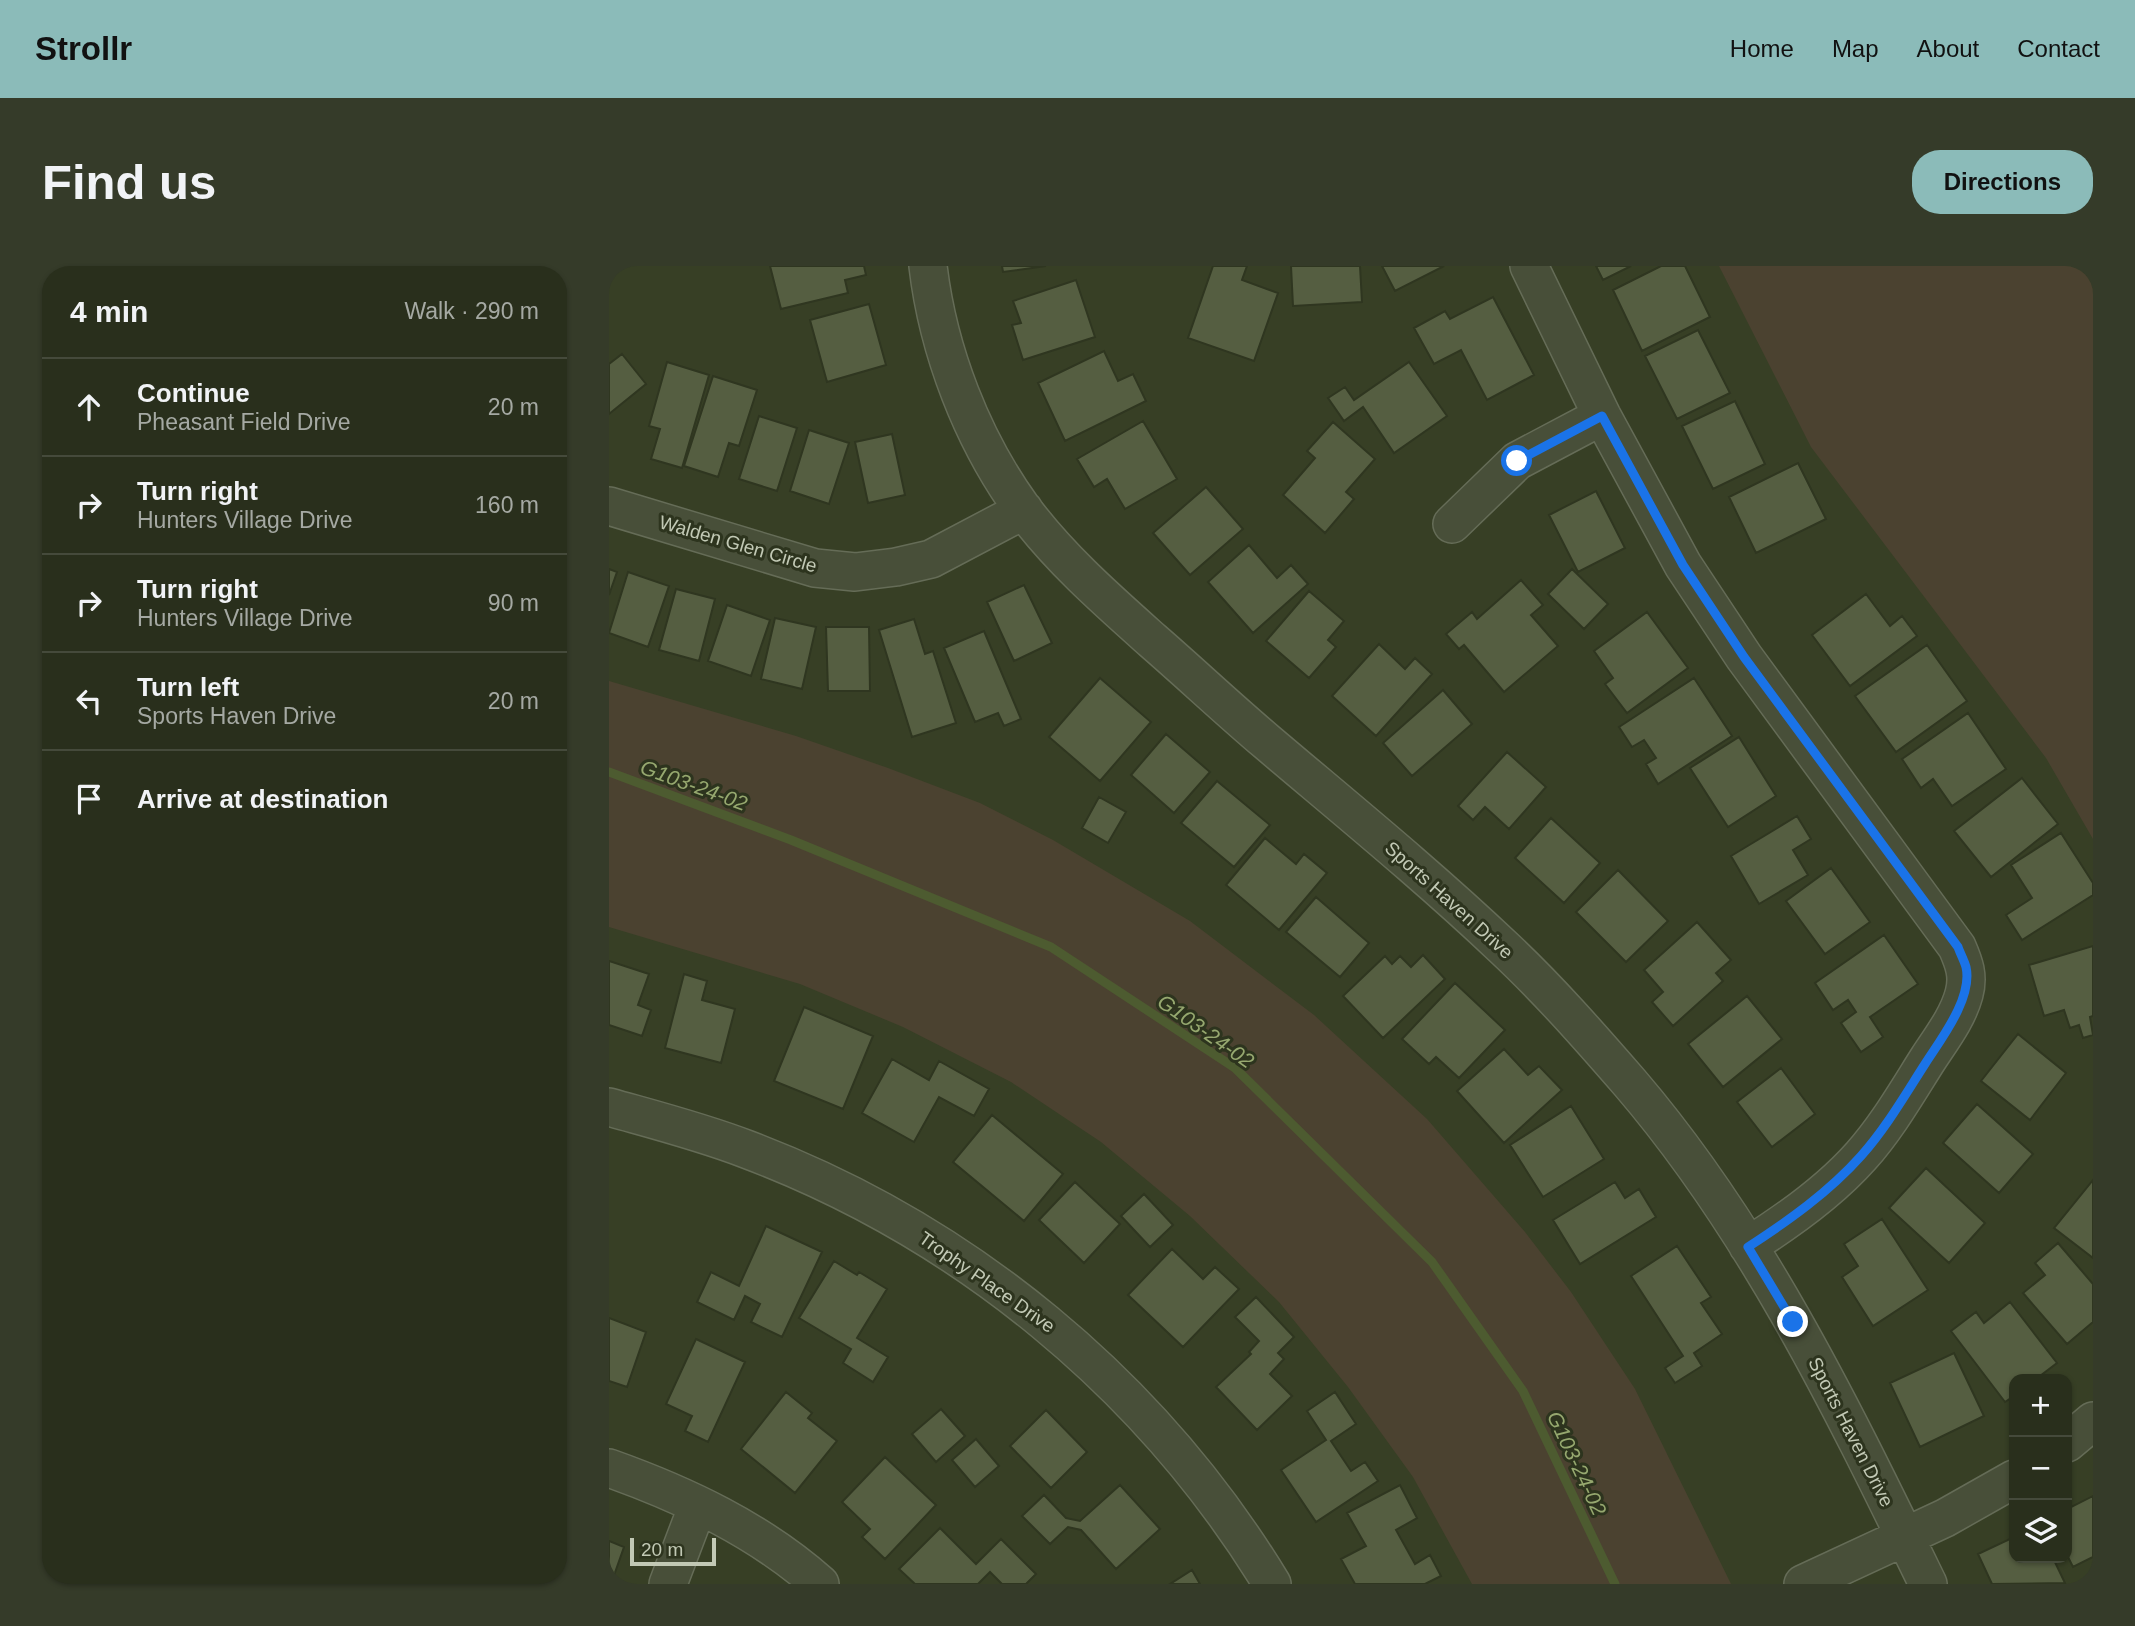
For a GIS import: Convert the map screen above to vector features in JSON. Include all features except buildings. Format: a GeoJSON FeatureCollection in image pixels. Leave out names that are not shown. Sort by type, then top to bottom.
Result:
{"type":"FeatureCollection","features":[{"type":"Feature","properties":{"kind":"street","name":"Sports Haven Drive"},"geometry":{"type":"LineString","coordinates":[[928,266],[941,333],[960,390],[979,435],[1001,476],[1024,510],[1058,551],[1101,594],[1219,701],[1442,891],[1506,950],[1631,1085],[1700,1172],[1748,1247],[1840,1405],[1928,1584]]}},
{"type":"Feature","properties":{"kind":"street"},"geometry":{"type":"LineString","coordinates":[[1529,266],[1602,416],[1683,565],[1744,657],[1958,947],[1966,968],[1965,993],[1953,1019],[1893,1114],[1860,1157],[1786,1222],[1748,1247]]}},
{"type":"Feature","properties":{"kind":"street"},"geometry":{"type":"LineString","coordinates":[[1452,524],[1517,461],[1602,416]]}},
{"type":"Feature","properties":{"kind":"street","name":"Walden Glen Circle"},"geometry":{"type":"LineString","coordinates":[[609,506],[815,568],[855,572],[896,568],[931,559],[1024,510]]}},
{"type":"Feature","properties":{"kind":"street","name":"Trophy Place Drive"},"geometry":{"type":"LineString","coordinates":[[609,1107],[745,1149],[812,1177],[883,1212],[943,1247],[996,1284],[1055,1329],[1159,1430],[1211,1492],[1272,1584]]}},
{"type":"Feature","properties":{"kind":"street"},"geometry":{"type":"LineString","coordinates":[[2072,1439],[2093,1421]]}},
{"type":"Feature","properties":{"kind":"street"},"geometry":{"type":"LineString","coordinates":[[609,1468],[698,1504],[766,1543],[820,1584]]}},
{"type":"Feature","properties":{"kind":"street"},"geometry":{"type":"LineString","coordinates":[[1803,1584],[1945,1518],[2009,1482]]}},
{"type":"Feature","properties":{"kind":"street"},"geometry":{"type":"LineString","coordinates":[[668,1584],[698,1504]]}},
{"type":"Feature","properties":{"kind":"shaded area"},"geometry":{"type":"Polygon","coordinates":[[[1719,266],[2093,266],[2093,839],[2046,758],[1811,447],[1719,266]]]}},
{"type":"Feature","properties":{"kind":"shaded area"},"geometry":{"type":"Polygon","coordinates":[[[609,681],[796,736],[980,803],[1053,840],[1190,921],[1314,1015],[1427,1119],[1525,1232],[1571,1292],[1635,1389],[1731,1584],[1472,1584],[1413,1477],[1348,1387],[1279,1302],[1190,1216],[1101,1142],[1011,1082],[903,1027],[800,984],[609,927],[609,681]]]}},
{"type":"Feature","properties":{"kind":"waterway","name":"G103-24-02"},"geometry":{"type":"LineString","coordinates":[[609,772],[791,840],[1051,947],[1235,1068],[1432,1262],[1523,1391],[1615,1584]]}},
{"type":"Feature","properties":{"kind":"route"},"geometry":{"type":"LineString","coordinates":[[1517,461],[1602,416],[1683,565],[1744,657],[1958,947],[1966,968],[1965,993],[1953,1019],[1893,1114],[1860,1157],[1786,1222],[1748,1247],[1793,1322]]}}]}
